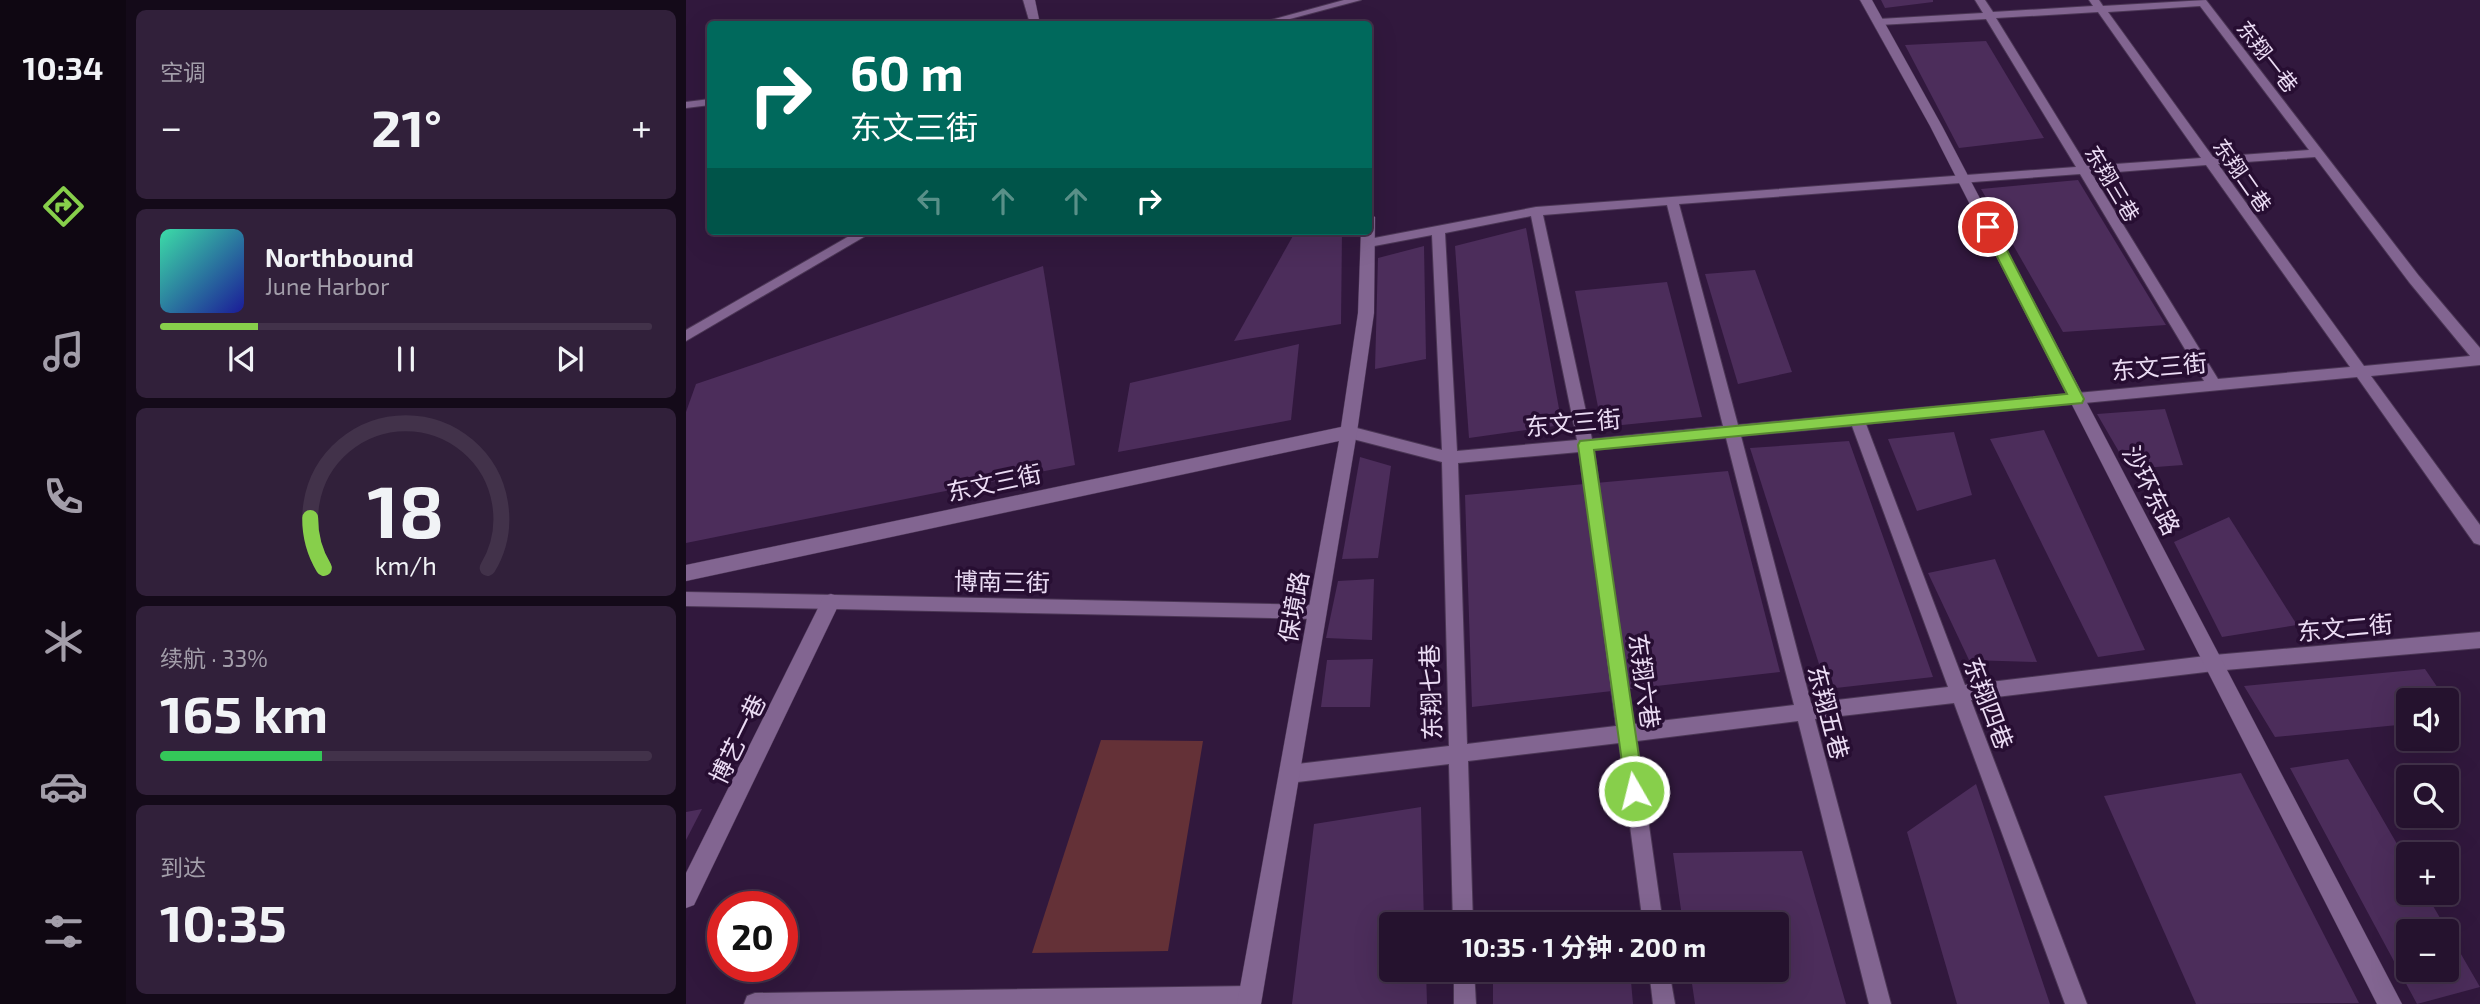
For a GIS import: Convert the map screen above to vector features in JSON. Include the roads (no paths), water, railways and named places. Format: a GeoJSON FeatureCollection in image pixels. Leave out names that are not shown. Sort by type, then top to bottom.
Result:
{"type":"FeatureCollection","features":[{"type":"Feature","properties":{"kind":"street"},"geometry":{"type":"LineString","coordinates":[[1028,0],[1034,21]]}},
{"type":"Feature","properties":{"kind":"street","name":"沙环东路"},"geometry":{"type":"LineString","coordinates":[[1866,0],[1963,178],[2390,1004]]}},
{"type":"Feature","properties":{"kind":"street","name":"保境路"},"geometry":{"type":"LineString","coordinates":[[1249,1001],[1349,432],[1366,313],[1369,235]]}},
{"type":"Feature","properties":{"kind":"street","name":"东文三街"},"geometry":{"type":"LineString","coordinates":[[686,573],[1349,432]]}},
{"type":"Feature","properties":{"kind":"lane"},"geometry":{"type":"LineString","coordinates":[[1273,21],[1356,0]]}},
{"type":"Feature","properties":{"kind":"lane","name":"东翔三巷"},"geometry":{"type":"LineString","coordinates":[[1980,0],[2215,386]]}},
{"type":"Feature","properties":{"kind":"lane","name":"东翔二巷"},"geometry":{"type":"LineString","coordinates":[[2094,0],[2480,538]]}},
{"type":"Feature","properties":{"kind":"lane"},"geometry":{"type":"LineString","coordinates":[[1879,22],[2202,1]]}},
{"type":"Feature","properties":{"kind":"lane","name":"东翔一巷"},"geometry":{"type":"LineString","coordinates":[[2202,1],[2414,279],[2480,359]]}},
{"type":"Feature","properties":{"kind":"lane"},"geometry":{"type":"LineString","coordinates":[[686,106],[707,102]]}},
{"type":"Feature","properties":{"kind":"lane"},"geometry":{"type":"LineString","coordinates":[[1369,243],[1536,211],[2319,153]]}},
{"type":"Feature","properties":{"kind":"lane","name":"东翔五巷"},"geometry":{"type":"LineString","coordinates":[[1672,200],[1880,1004]]}},
{"type":"Feature","properties":{"kind":"lane","name":"东翔六巷"},"geometry":{"type":"LineString","coordinates":[[1536,211],[1586,445],[1651,912]]}},
{"type":"Feature","properties":{"kind":"lane","name":"东翔七巷"},"geometry":{"type":"LineString","coordinates":[[1438,230],[1450,458],[1463,912]]}},
{"type":"Feature","properties":{"kind":"lane"},"geometry":{"type":"LineString","coordinates":[[686,336],[861,235]]}},
{"type":"Feature","properties":{"kind":"lane","name":"东文三街"},"geometry":{"type":"LineString","coordinates":[[1349,432],[1450,458],[2480,359]]}},
{"type":"Feature","properties":{"kind":"lane","name":"东翔四巷"},"geometry":{"type":"LineString","coordinates":[[1857,420],[2076,1004]]}},
{"type":"Feature","properties":{"kind":"lane","name":"博南三街"},"geometry":{"type":"LineString","coordinates":[[686,599],[1317,612]]}},
{"type":"Feature","properties":{"kind":"lane","name":"博艺一巷"},"geometry":{"type":"LineString","coordinates":[[686,897],[831,602]]}},
{"type":"Feature","properties":{"kind":"lane","name":"东文二街"},"geometry":{"type":"LineString","coordinates":[[1289,774],[2214,663],[2480,640]]}},
{"type":"Feature","properties":{"kind":"lane"},"geometry":{"type":"LineString","coordinates":[[1464,982],[1465,1004]]}},
{"type":"Feature","properties":{"kind":"lane"},"geometry":{"type":"LineString","coordinates":[[1661,982],[1664,1004]]}},
{"type":"Feature","properties":{"kind":"lane"},"geometry":{"type":"LineString","coordinates":[[755,1004],[1249,1001]]}}]}
